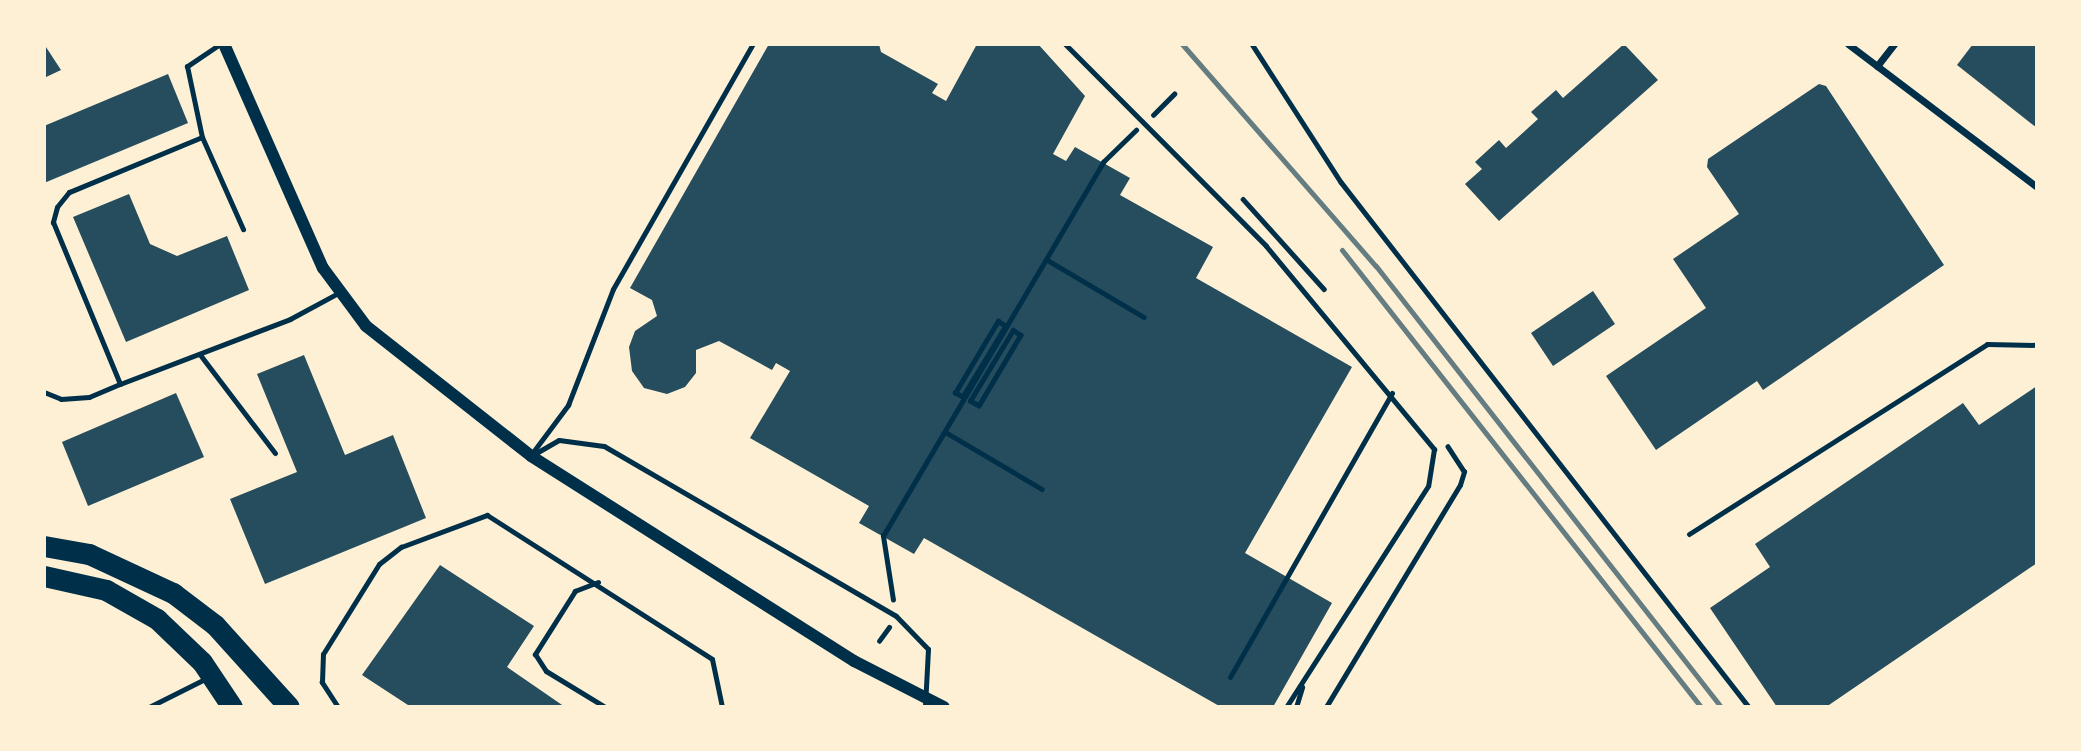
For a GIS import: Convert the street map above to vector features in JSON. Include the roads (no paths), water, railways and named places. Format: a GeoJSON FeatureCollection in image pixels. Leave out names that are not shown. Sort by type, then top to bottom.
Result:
{"type":"FeatureCollection","features":[{"type":"Feature","properties":{"kind":"highway"},"geometry":{"type":"LineString","coordinates":[[44,546],[89,554],[173,593],[215,625],[289,707]]}},
{"type":"Feature","properties":{"kind":"highway"},"geometry":{"type":"LineString","coordinates":[[44,576],[124,598],[173,632],[212,675],[232,707]]}},
{"type":"Feature","properties":{"kind":"street"},"geometry":{"type":"LineString","coordinates":[[222,44],[338,293],[413,367],[531,456],[926,704],[944,707]]}},
{"type":"Feature","properties":{"kind":"street"},"geometry":{"type":"LineString","coordinates":[[1848,44],[2037,187]]}},
{"type":"Feature","properties":{"kind":"street"},"geometry":{"type":"LineString","coordinates":[[1877,66],[1894,44]]}},
{"type":"Feature","properties":{"kind":"lane"},"geometry":{"type":"LineString","coordinates":[[222,44],[187,66],[202,137],[243,229]]}},
{"type":"Feature","properties":{"kind":"lane"},"geometry":{"type":"LineString","coordinates":[[531,456],[568,405],[613,289],[753,44]]}},
{"type":"Feature","properties":{"kind":"lane"},"geometry":{"type":"LineString","coordinates":[[1065,44],[1266,246],[1391,393],[1434,449],[1428,486],[1286,707]]}},
{"type":"Feature","properties":{"kind":"lane"},"geometry":{"type":"LineString","coordinates":[[120,384],[53,222],[57,207],[69,192],[202,137]]}},
{"type":"Feature","properties":{"kind":"lane"},"geometry":{"type":"LineString","coordinates":[[44,392],[61,399],[89,397],[201,356],[338,293]]}},
{"type":"Feature","properties":{"kind":"lane"},"geometry":{"type":"LineString","coordinates":[[1689,534],[1987,344],[2037,345]]}},
{"type":"Feature","properties":{"kind":"lane"},"geometry":{"type":"LineString","coordinates":[[201,356],[275,453]]}},
{"type":"Feature","properties":{"kind":"lane"},"geometry":{"type":"LineString","coordinates":[[1230,677],[1391,393]]}},
{"type":"Feature","properties":{"kind":"lane"},"geometry":{"type":"LineString","coordinates":[[531,456],[559,440],[604,446],[896,616],[928,649],[926,704]]}},
{"type":"Feature","properties":{"kind":"lane"},"geometry":{"type":"LineString","coordinates":[[338,707],[322,682],[326,646],[379,564],[401,547],[492,515],[712,659],[722,707]]}},
{"type":"Feature","properties":{"kind":"lane"},"geometry":{"type":"LineString","coordinates":[[598,582],[575,591],[535,654],[546,671],[605,707]]}},
{"type":"Feature","properties":{"kind":"lane"},"geometry":{"type":"LineString","coordinates":[[149,707],[212,675]]}},
{"type":"Feature","properties":{"kind":"lane"},"geometry":{"type":"LineString","coordinates":[[1296,707],[1303,683]]}},
{"type":"Feature","properties":{"kind":"railway"},"geometry":{"type":"LineString","coordinates":[[1182,44],[1376,266],[1721,707]]}},
{"type":"Feature","properties":{"kind":"railway"},"geometry":{"type":"LineString","coordinates":[[1342,250],[1701,707]]}}]}
